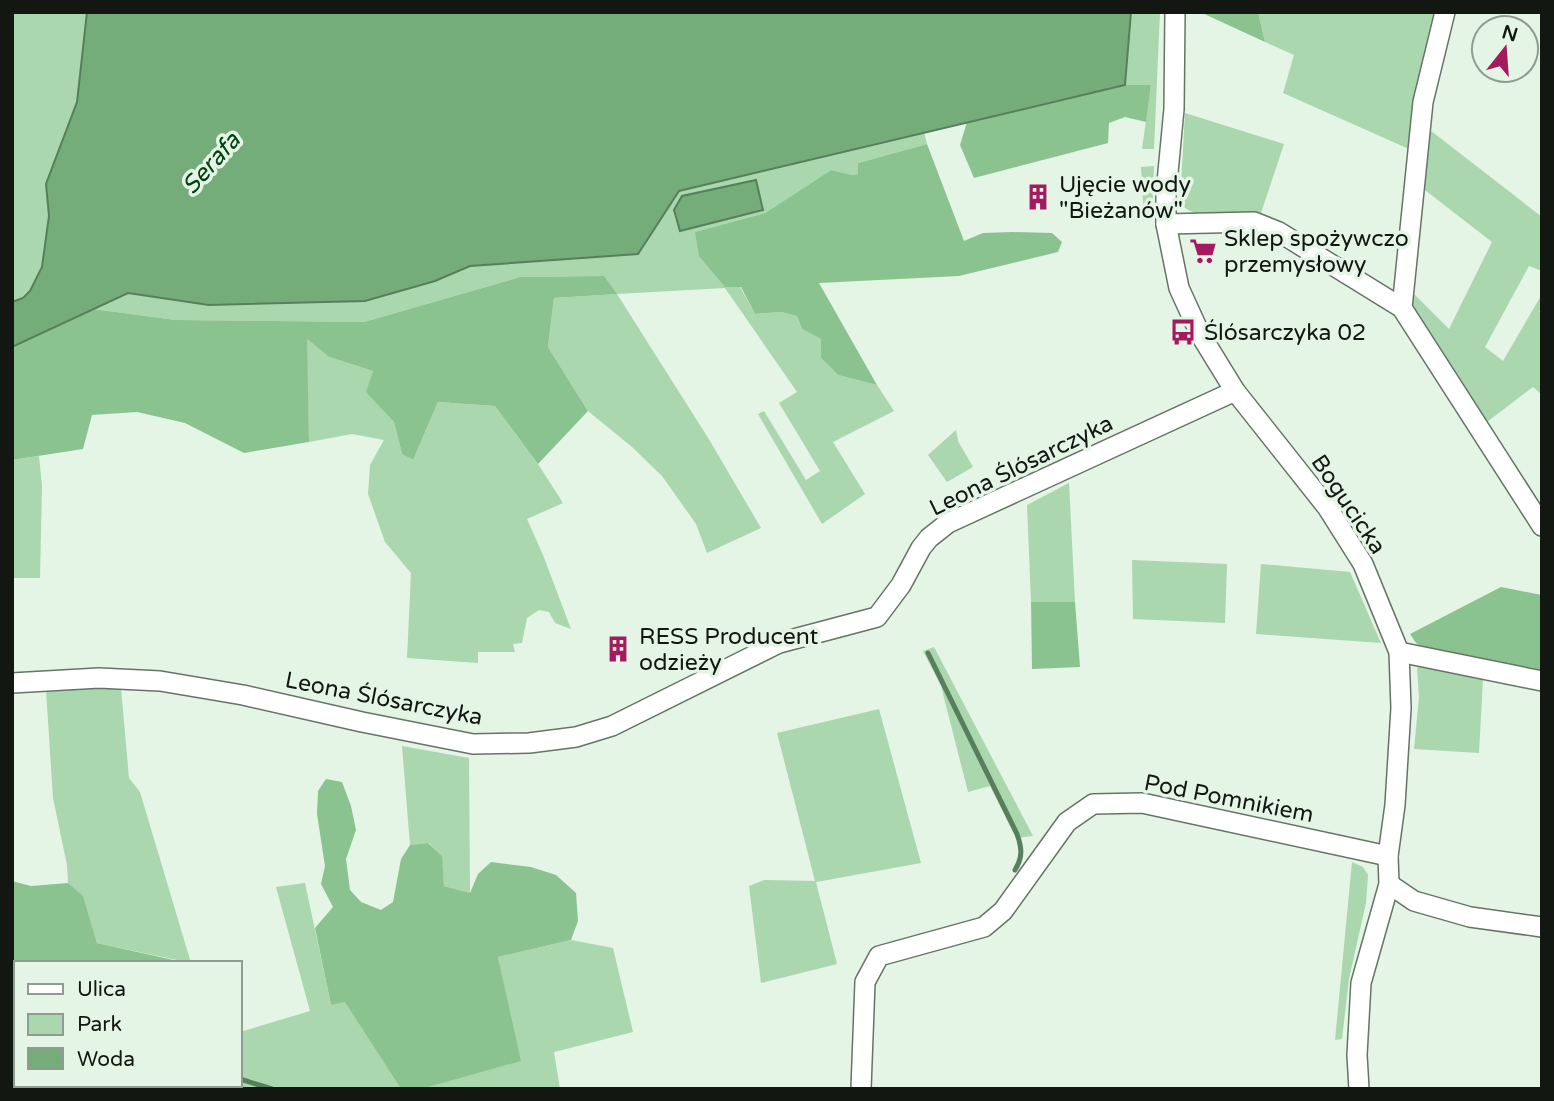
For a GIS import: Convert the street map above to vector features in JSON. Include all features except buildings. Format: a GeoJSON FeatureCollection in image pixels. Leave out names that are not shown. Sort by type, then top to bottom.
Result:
{"type":"FeatureCollection","features":[{"type":"Feature","properties":{"kind":"street","name":"Bogucicka"},"geometry":{"type":"LineString","coordinates":[[1175,12],[1174,109],[1166,193],[1166,224],[1179,288],[1200,334],[1235,391],[1335,519],[1363,564],[1399,652],[1401,708],[1395,805],[1388,856],[1389,884],[1361,983],[1357,1055],[1359,1089]]}},
{"type":"Feature","properties":{"kind":"street"},"geometry":{"type":"LineString","coordinates":[[1402,309],[1423,102],[1445,12]]}},
{"type":"Feature","properties":{"kind":"street"},"geometry":{"type":"LineString","coordinates":[[1166,224],[1254,222],[1279,232],[1402,309],[1542,526]]}},
{"type":"Feature","properties":{"kind":"street","name":"Leona Ślósarczyka"},"geometry":{"type":"LineString","coordinates":[[12,682],[99,678],[160,681],[473,744],[529,743],[576,737],[612,726],[762,650],[818,631],[869,621],[884,611],[921,548],[948,523],[1235,391]]}},
{"type":"Feature","properties":{"kind":"street"},"geometry":{"type":"LineString","coordinates":[[1399,652],[1542,681]]}},
{"type":"Feature","properties":{"kind":"street","name":"Pod Pomnikiem"},"geometry":{"type":"LineString","coordinates":[[860,1089],[865,982],[879,956],[984,927],[1003,911],[1068,822],[1093,804],[1142,803],[1388,856]]}},
{"type":"Feature","properties":{"kind":"street"},"geometry":{"type":"LineString","coordinates":[[1389,884],[1414,901],[1470,917],[1542,928]]}},
{"type":"Feature","properties":{"kind":"green space"},"geometry":{"type":"Polygon","coordinates":[[[12,12],[87,12],[77,102],[46,184],[49,216],[42,267],[30,291],[23,298],[12,302],[12,12]]]}},
{"type":"Feature","properties":{"kind":"green space"},"geometry":{"type":"Polygon","coordinates":[[[1131,12],[1160,12],[1154,149],[1142,149],[1151,85],[1125,85],[1131,12]]]}},
{"type":"Feature","properties":{"kind":"green space"},"geometry":{"type":"Polygon","coordinates":[[[1258,12],[1438,12],[1409,149],[1283,93],[1294,55],[1265,42],[1258,12]]]}},
{"type":"Feature","properties":{"kind":"green space"},"geometry":{"type":"Polygon","coordinates":[[[1185,113],[1284,144],[1260,216],[1207,216],[1187,209],[1180,203],[1185,113]]]}},
{"type":"Feature","properties":{"kind":"green space"},"geometry":{"type":"Polygon","coordinates":[[[1426,127],[1542,217],[1542,271],[1529,266],[1485,347],[1503,361],[1542,294],[1542,308],[1539,312],[1542,313],[1542,395],[1533,387],[1487,422],[1411,304],[1412,292],[1449,329],[1492,242],[1421,187],[1426,127]]]}},
{"type":"Feature","properties":{"kind":"green space"},"geometry":{"type":"Polygon","coordinates":[[[924,132],[927,144],[858,163],[858,174],[831,170],[765,213],[695,232],[740,287],[755,314],[781,312],[797,316],[802,329],[822,339],[821,358],[838,375],[877,385],[894,411],[833,442],[865,494],[822,524],[758,414],[764,411],[806,480],[820,471],[779,403],[797,392],[725,288],[617,294],[710,441],[761,528],[707,553],[696,524],[662,476],[588,411],[548,347],[554,298],[616,294],[603,276],[520,277],[364,322],[176,320],[93,309],[128,293],[209,305],[365,301],[435,281],[470,266],[637,254],[679,191],[924,132]]]}},
{"type":"Feature","properties":{"kind":"green space"},"geometry":{"type":"Polygon","coordinates":[[[1154,166],[1152,217],[1144,217],[1141,167],[1154,166]]]}},
{"type":"Feature","properties":{"kind":"green space"},"geometry":{"type":"Polygon","coordinates":[[[306,338],[329,357],[373,371],[367,392],[394,422],[402,454],[413,460],[438,402],[495,406],[563,503],[527,519],[571,629],[555,623],[549,612],[539,610],[527,618],[522,643],[513,644],[515,652],[478,652],[478,663],[407,658],[411,573],[385,542],[368,494],[370,465],[384,440],[352,434],[309,442],[306,338]]]}},
{"type":"Feature","properties":{"kind":"green space"},"geometry":{"type":"Polygon","coordinates":[[[956,430],[958,441],[973,467],[947,482],[928,455],[956,430]]]}},
{"type":"Feature","properties":{"kind":"green space"},"geometry":{"type":"Polygon","coordinates":[[[39,456],[42,486],[40,578],[12,578],[12,460],[39,456]]]}},
{"type":"Feature","properties":{"kind":"green space"},"geometry":{"type":"Polygon","coordinates":[[[1069,483],[1075,602],[1031,602],[1027,505],[1069,483]]]}},
{"type":"Feature","properties":{"kind":"green space"},"geometry":{"type":"Polygon","coordinates":[[[1132,560],[1227,564],[1225,623],[1133,619],[1132,560]]]}},
{"type":"Feature","properties":{"kind":"green space"},"geometry":{"type":"Polygon","coordinates":[[[1261,564],[1350,572],[1381,643],[1256,634],[1261,564]]]}},
{"type":"Feature","properties":{"kind":"green space"},"geometry":{"type":"Polygon","coordinates":[[[934,647],[1033,836],[1016,838],[990,786],[968,792],[941,686],[923,651],[934,647]]]}},
{"type":"Feature","properties":{"kind":"green space"},"geometry":{"type":"Polygon","coordinates":[[[1421,666],[1483,679],[1479,753],[1414,749],[1419,697],[1417,668],[1421,666]]]}},
{"type":"Feature","properties":{"kind":"green space"},"geometry":{"type":"Polygon","coordinates":[[[121,688],[129,778],[140,792],[190,961],[97,943],[83,897],[68,883],[67,865],[53,798],[46,690],[121,688]]]}},
{"type":"Feature","properties":{"kind":"green space"},"geometry":{"type":"Polygon","coordinates":[[[879,709],[921,863],[816,882],[837,964],[761,983],[749,886],[764,880],[815,881],[777,733],[879,709]]]}},
{"type":"Feature","properties":{"kind":"green space"},"geometry":{"type":"Polygon","coordinates":[[[402,746],[469,758],[470,893],[444,886],[441,856],[429,843],[410,845],[402,746]]]}},
{"type":"Feature","properties":{"kind":"green space"},"geometry":{"type":"Polygon","coordinates":[[[1352,862],[1363,867],[1368,875],[1366,903],[1349,979],[1342,1039],[1335,1040],[1352,862]]]}},
{"type":"Feature","properties":{"kind":"green space"},"geometry":{"type":"Polygon","coordinates":[[[305,883],[331,1005],[345,1001],[401,1089],[224,1087],[242,1087],[242,1031],[310,1011],[276,887],[305,883]]]}},
{"type":"Feature","properties":{"kind":"green space"},"geometry":{"type":"Polygon","coordinates":[[[571,940],[613,948],[633,1032],[554,1052],[560,1089],[422,1089],[520,1061],[498,957],[571,940]]]}},
{"type":"Feature","properties":{"kind":"shaded area"},"geometry":{"type":"Polygon","coordinates":[[[1200,12],[1258,12],[1265,42],[1200,12]]]}},
{"type":"Feature","properties":{"kind":"shaded area"},"geometry":{"type":"Polygon","coordinates":[[[1125,85],[1151,85],[1146,122],[1125,117],[1109,123],[1108,143],[974,178],[960,145],[967,122],[1125,85]]]}},
{"type":"Feature","properties":{"kind":"shaded area"},"geometry":{"type":"Polygon","coordinates":[[[927,144],[964,241],[983,233],[1012,232],[1052,233],[1062,242],[1058,252],[959,276],[819,283],[877,385],[838,375],[821,358],[821,339],[802,329],[797,316],[781,312],[755,314],[741,287],[725,287],[699,256],[695,232],[765,213],[831,170],[858,174],[858,163],[927,144]]]}},
{"type":"Feature","properties":{"kind":"shaded area"},"geometry":{"type":"Polygon","coordinates":[[[604,276],[617,294],[554,298],[548,347],[588,411],[538,464],[495,406],[438,402],[413,460],[402,454],[394,422],[366,392],[373,371],[329,357],[307,339],[309,442],[244,453],[185,423],[137,412],[92,415],[83,449],[12,460],[12,347],[93,309],[176,320],[364,322],[520,277],[604,276]]]}},
{"type":"Feature","properties":{"kind":"shaded area"},"geometry":{"type":"Polygon","coordinates":[[[1501,587],[1542,595],[1541,671],[1425,649],[1416,643],[1410,634],[1501,587]]]}},
{"type":"Feature","properties":{"kind":"shaded area"},"geometry":{"type":"Polygon","coordinates":[[[1031,602],[1075,602],[1080,667],[1032,669],[1031,602]]]}},
{"type":"Feature","properties":{"kind":"shaded area"},"geometry":{"type":"Polygon","coordinates":[[[326,779],[342,782],[351,806],[356,830],[346,859],[350,890],[361,902],[381,910],[393,902],[401,859],[410,845],[428,843],[442,856],[444,886],[470,893],[478,874],[491,862],[531,867],[556,875],[576,893],[578,921],[571,940],[498,957],[521,1061],[422,1089],[401,1089],[345,1002],[331,1005],[315,928],[333,907],[321,884],[325,866],[317,814],[318,791],[326,779]]]}},
{"type":"Feature","properties":{"kind":"shaded area"},"geometry":{"type":"Polygon","coordinates":[[[12,881],[31,886],[68,883],[83,896],[97,943],[178,961],[14,961],[12,972],[12,881]]]}},
{"type":"Feature","properties":{"kind":"water","name":"Serafa"},"geometry":{"type":"Polygon","coordinates":[[[87,12],[1131,12],[1125,85],[679,191],[638,254],[470,266],[435,281],[365,301],[209,305],[128,293],[12,347],[12,302],[23,298],[30,291],[42,267],[49,216],[46,184],[77,102],[87,12]]]}},
{"type":"Feature","properties":{"kind":"water"},"geometry":{"type":"Polygon","coordinates":[[[756,180],[763,210],[680,231],[674,210],[682,196],[756,180]]]}},
{"type":"Feature","properties":{"kind":"waterway"},"geometry":{"type":"LineString","coordinates":[[928,653],[1017,834],[1021,852],[1015,870]]}},
{"type":"Feature","properties":{"kind":"waterway"},"geometry":{"type":"LineString","coordinates":[[242,1080],[272,1089]]}},
{"type":"Feature","properties":{"kind":"place","name":"Ujęcie wody \"Bieżanów\""},"geometry":{"type":"Point","coordinates":[1038,197]}},
{"type":"Feature","properties":{"kind":"place","name":"Sklep spożywczo przemysłowy"},"geometry":{"type":"Point","coordinates":[1203,251]}},
{"type":"Feature","properties":{"kind":"place","name":"Ślósarczyka 02"},"geometry":{"type":"Point","coordinates":[1183,332]}},
{"type":"Feature","properties":{"kind":"place","name":"RESS Producent odzieży"},"geometry":{"type":"Point","coordinates":[618,649]}}]}
